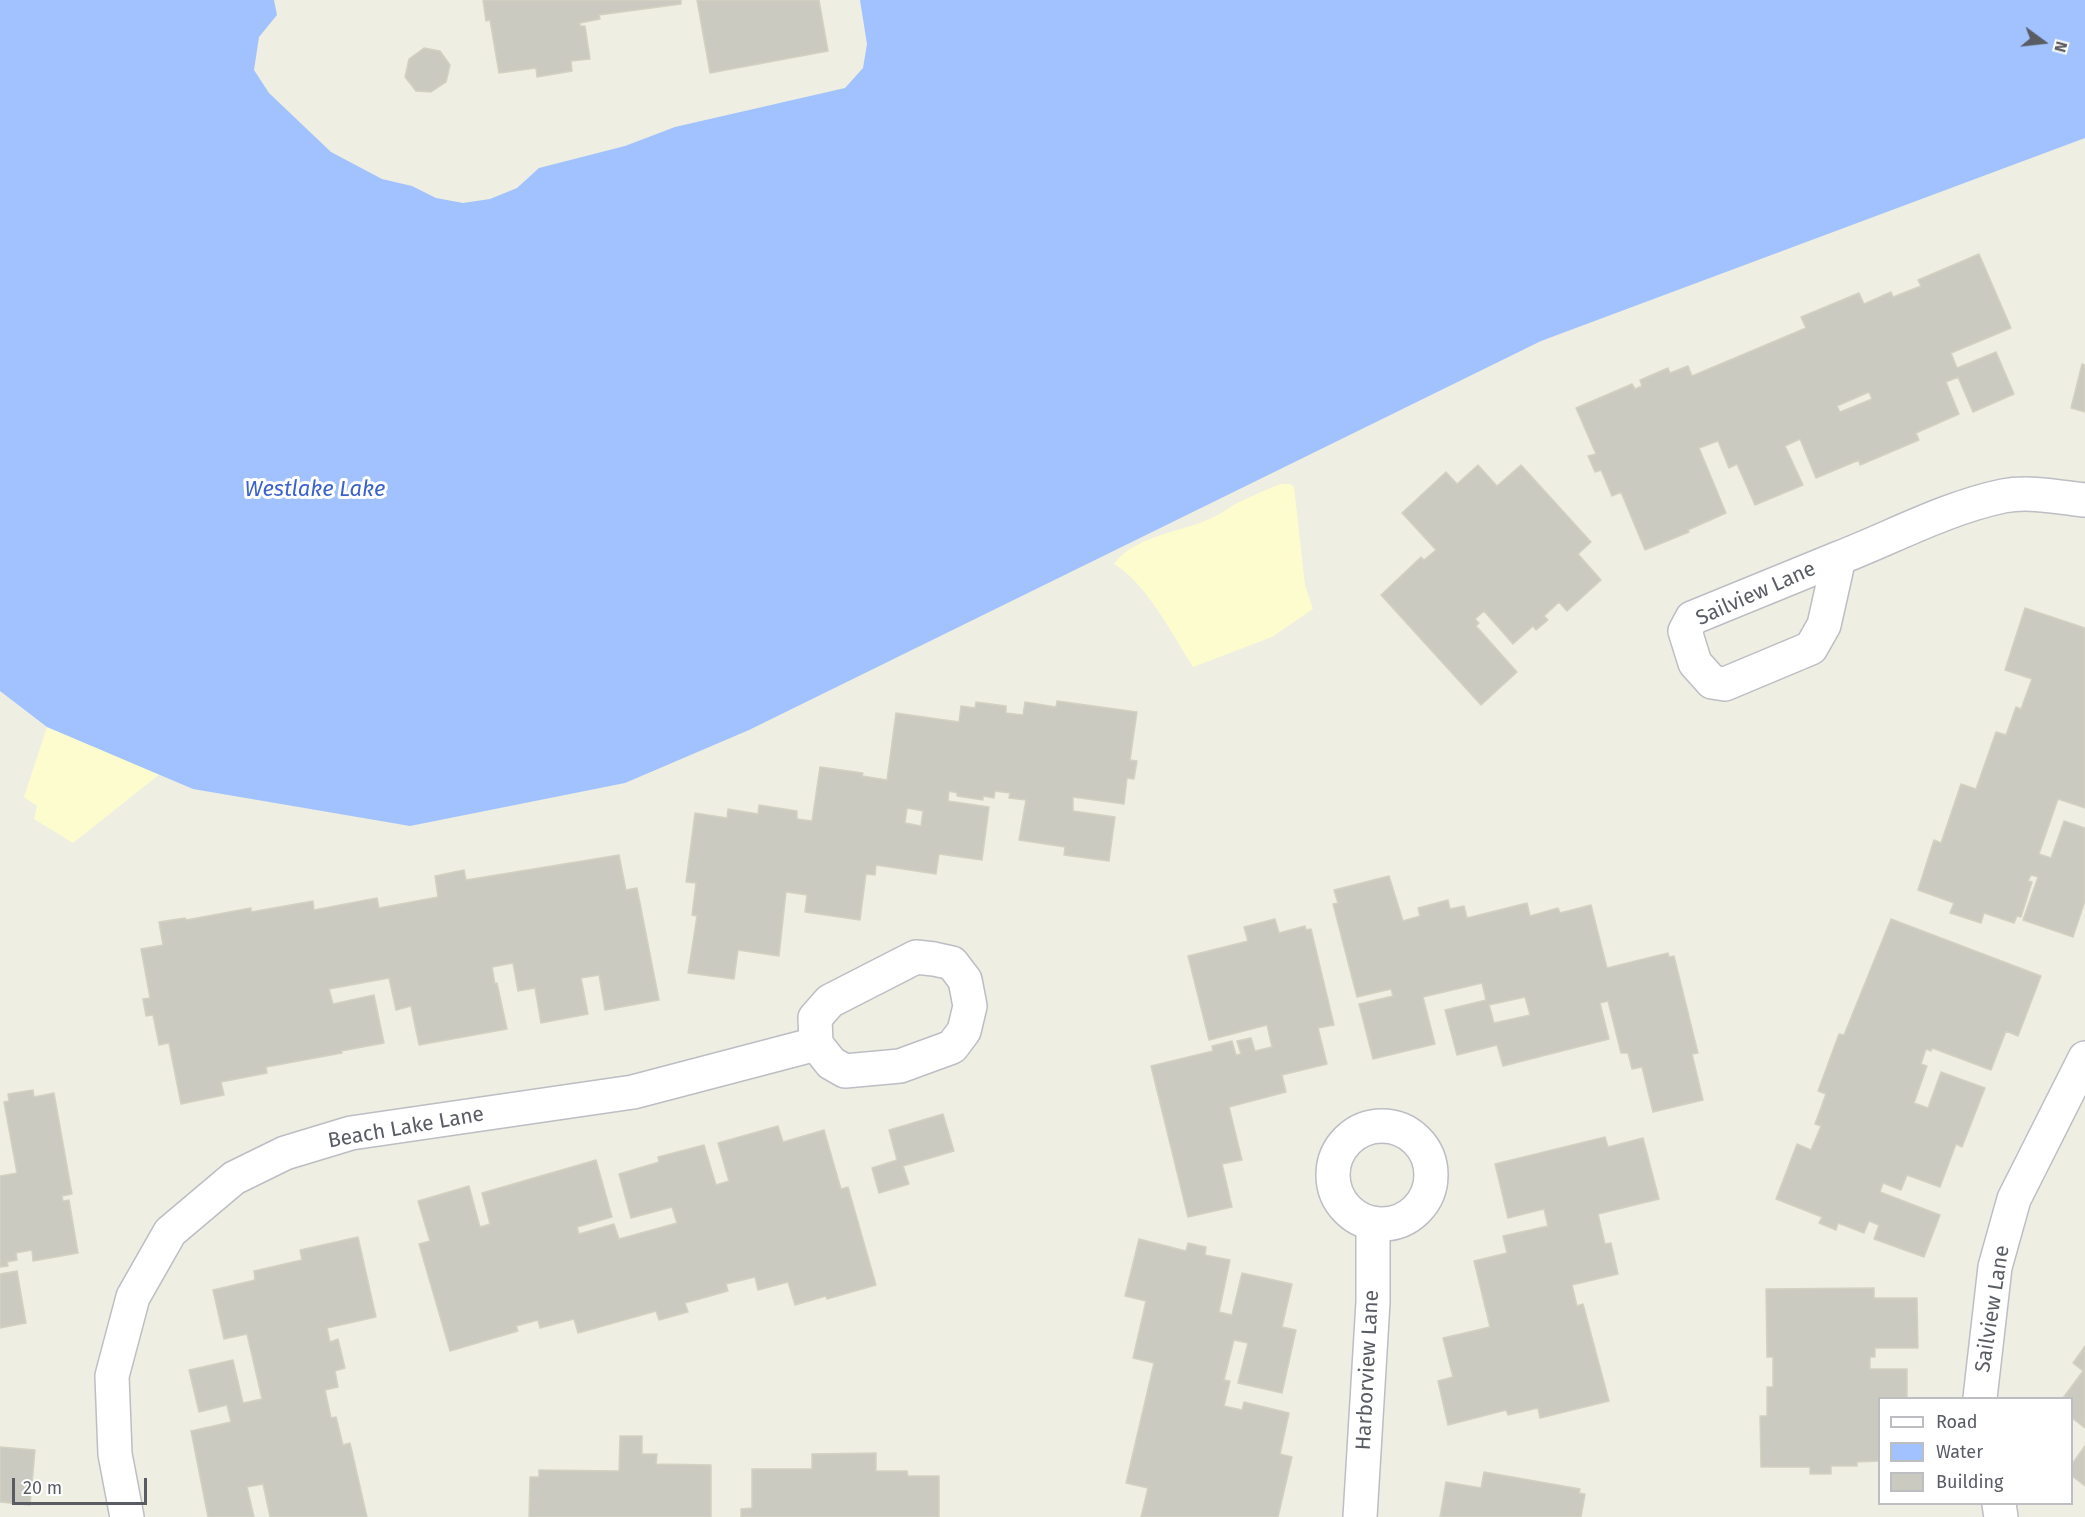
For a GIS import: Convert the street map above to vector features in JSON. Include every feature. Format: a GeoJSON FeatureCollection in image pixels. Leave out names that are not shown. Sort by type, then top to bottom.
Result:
{"type":"FeatureCollection","features":[{"type":"Feature","properties":{"kind":"street","name":"Sailview Lane"},"geometry":{"type":"LineString","coordinates":[[1839,558],[1824,625],[1811,648],[1725,684],[1712,682],[1695,663],[1685,631],[1692,618],[1963,507],[2005,496],[2047,495],[2085,500]]}},
{"type":"Feature","properties":{"kind":"street"},"geometry":{"type":"LineString","coordinates":[[916,957],[934,958],[952,963],[965,980],[970,1006],[964,1031],[952,1047],[900,1066],[845,1071],[831,1063],[816,1044],[815,1018],[830,1001],[916,957]]}},
{"type":"Feature","properties":{"kind":"street","name":"Beach Lake Lane"},"geometry":{"type":"LineString","coordinates":[[127,1517],[115,1454],[112,1376],[133,1298],[170,1232],[234,1178],[285,1153],[351,1133],[633,1092],[816,1044]]}},
{"type":"Feature","properties":{"kind":"street","name":"Sailview Lane"},"geometry":{"type":"LineString","coordinates":[[1980,1397],[1995,1268],[2014,1199],[2085,1058]]}},
{"type":"Feature","properties":{"kind":"street","name":"Harborview Lane"},"geometry":{"type":"LineString","coordinates":[[1360,1517],[1373,1302],[1373,1223]]}},
{"type":"Feature","properties":{"kind":"sand"},"geometry":{"type":"Polygon","coordinates":[[[1280,484],[1290,484],[1294,487],[1305,585],[1313,609],[1272,637],[1193,667],[1148,597],[1126,573],[1114,564],[1122,555],[1143,542],[1209,519],[1237,503],[1280,484]]]}},
{"type":"Feature","properties":{"kind":"sand"},"geometry":{"type":"Polygon","coordinates":[[[47,727],[160,774],[73,843],[34,819],[37,806],[24,797],[47,727]]]}},
{"type":"Feature","properties":{"kind":"water","name":"Westlake Lake"},"geometry":{"type":"Polygon","coordinates":[[[0,0],[274,0],[277,15],[259,37],[254,70],[269,93],[331,152],[382,179],[412,186],[436,198],[463,203],[490,199],[517,188],[539,168],[625,146],[675,127],[845,88],[863,68],[867,44],[860,0],[2085,0],[2085,138],[1541,341],[749,730],[625,783],[410,826],[193,789],[47,727],[0,691],[0,0]]]}},
{"type":"Feature","properties":{"kind":"building"},"geometry":{"type":"Polygon","coordinates":[[[483,0],[681,0],[681,4],[599,15],[600,19],[580,23],[580,26],[585,26],[590,59],[571,61],[572,71],[537,77],[536,68],[499,73],[490,20],[486,21],[483,0]]]}},
{"type":"Feature","properties":{"kind":"building"},"geometry":{"type":"Polygon","coordinates":[[[697,0],[819,0],[828,51],[710,73],[697,0]]]}},
{"type":"Feature","properties":{"kind":"building"},"geometry":{"type":"Polygon","coordinates":[[[424,48],[440,51],[450,65],[446,82],[431,92],[416,91],[405,77],[409,59],[424,48]]]}},
{"type":"Feature","properties":{"kind":"building"},"geometry":{"type":"Polygon","coordinates":[[[1979,254],[2011,328],[1951,353],[1957,368],[1996,352],[2014,394],[1973,412],[1958,377],[1946,382],[1959,414],[1916,433],[1919,440],[1860,465],[1859,460],[1816,478],[1800,439],[1785,446],[1803,485],[1755,505],[1737,464],[1729,468],[1718,441],[1699,448],[1726,513],[1688,530],[1689,532],[1645,550],[1621,492],[1612,496],[1601,470],[1595,472],[1588,456],[1596,454],[1576,408],[1632,384],[1635,389],[1642,386],[1640,380],[1668,368],[1670,373],[1688,366],[1692,376],[1806,328],[1801,317],[1859,293],[1864,304],[1891,292],[1893,297],[1921,286],[1918,280],[1979,254]],[[1869,392],[1837,406],[1840,412],[1872,399],[1869,392]]]}},
{"type":"Feature","properties":{"kind":"building"},"geometry":{"type":"Polygon","coordinates":[[[2082,364],[2085,365],[2085,412],[2071,408],[2082,364]]]}},
{"type":"Feature","properties":{"kind":"building"},"geometry":{"type":"Polygon","coordinates":[[[1478,465],[1497,486],[1521,465],[1591,542],[1578,554],[1601,580],[1567,611],[1559,602],[1544,616],[1548,620],[1536,630],[1533,626],[1513,644],[1484,611],[1475,619],[1479,623],[1476,626],[1517,672],[1481,705],[1381,595],[1421,557],[1424,560],[1436,550],[1402,513],[1446,472],[1457,484],[1478,465]]]}},
{"type":"Feature","properties":{"kind":"building"},"geometry":{"type":"Polygon","coordinates":[[[2025,608],[2085,628],[2085,808],[2058,799],[2039,854],[2051,858],[2064,821],[2085,828],[2085,901],[2073,937],[2023,920],[2038,877],[2031,875],[2028,881],[2032,882],[2021,917],[2017,916],[2014,923],[1984,913],[1981,923],[1950,913],[1954,903],[1918,890],[1934,840],[1941,843],[1961,784],[1976,789],[1996,732],[2006,735],[2016,707],[2021,709],[2032,679],[2005,670],[2025,608]]]}},
{"type":"Feature","properties":{"kind":"building"},"geometry":{"type":"Polygon","coordinates":[[[1057,701],[1137,712],[1130,760],[1137,761],[1134,779],[1127,778],[1124,804],[1073,797],[1073,811],[1115,817],[1109,861],[1064,855],[1065,847],[1019,840],[1026,800],[1009,798],[1010,793],[995,791],[994,798],[983,796],[983,800],[957,796],[957,793],[949,791],[948,801],[989,807],[982,860],[939,854],[936,874],[876,865],[875,875],[866,874],[860,920],[805,912],[807,895],[786,892],[779,956],[738,950],[734,979],[688,973],[697,916],[692,915],[696,883],[686,882],[695,813],[727,818],[728,809],[758,814],[759,805],[797,811],[797,819],[812,821],[820,767],[863,773],[862,776],[887,780],[896,713],[959,722],[961,706],[975,708],[976,702],[1006,706],[1006,713],[1023,715],[1025,702],[1056,707],[1057,701]],[[907,808],[905,823],[921,826],[923,811],[907,808]]]}},
{"type":"Feature","properties":{"kind":"building"},"geometry":{"type":"Polygon","coordinates":[[[619,855],[626,890],[637,888],[659,1000],[605,1010],[599,975],[581,978],[588,1014],[541,1023],[535,988],[518,991],[513,963],[492,967],[507,1029],[419,1045],[411,1006],[396,1010],[389,978],[329,989],[333,1004],[374,995],[384,1043],[266,1067],[267,1073],[221,1082],[224,1095],[181,1104],[169,1043],[159,1045],[153,1015],[146,1016],[143,999],[150,998],[141,949],[163,945],[159,922],[185,918],[186,920],[251,908],[251,912],[313,901],[314,910],[377,898],[379,908],[438,897],[435,876],[464,870],[466,880],[619,855]]]}},
{"type":"Feature","properties":{"kind":"building"},"geometry":{"type":"Polygon","coordinates":[[[1389,876],[1403,921],[1420,916],[1418,908],[1448,900],[1450,909],[1464,906],[1467,918],[1527,903],[1530,916],[1558,908],[1560,913],[1591,905],[1607,968],[1668,953],[1669,957],[1674,956],[1698,1053],[1692,1054],[1703,1100],[1653,1112],[1642,1067],[1632,1069],[1628,1053],[1621,1053],[1608,1001],[1600,1003],[1609,1039],[1503,1066],[1497,1045],[1457,1055],[1445,1010],[1486,1000],[1482,983],[1423,997],[1435,1044],[1373,1059],[1359,1004],[1393,996],[1391,989],[1357,997],[1333,904],[1338,903],[1334,890],[1389,876]],[[1525,997],[1489,1005],[1494,1023],[1530,1015],[1525,997]]]}},
{"type":"Feature","properties":{"kind":"building"},"geometry":{"type":"Polygon","coordinates":[[[1275,919],[1279,933],[1305,926],[1306,930],[1311,929],[1334,1025],[1318,1028],[1327,1064],[1282,1075],[1286,1092],[1229,1107],[1242,1160],[1222,1164],[1232,1207],[1188,1217],[1151,1066],[1213,1051],[1212,1046],[1232,1041],[1236,1055],[1241,1054],[1237,1041],[1251,1038],[1255,1051],[1272,1047],[1267,1025],[1209,1040],[1188,956],[1248,941],[1244,927],[1275,919]]]}},
{"type":"Feature","properties":{"kind":"building"},"geometry":{"type":"Polygon","coordinates":[[[1891,919],[2041,976],[2018,1036],[2006,1031],[1991,1070],[1932,1048],[1931,1051],[1926,1049],[1921,1064],[1927,1066],[1914,1103],[1928,1108],[1941,1072],[1985,1088],[1962,1147],[1956,1144],[1940,1187],[1907,1175],[1901,1190],[1883,1183],[1880,1192],[1940,1215],[1924,1257],[1874,1239],[1879,1225],[1869,1221],[1864,1233],[1838,1223],[1836,1230],[1819,1223],[1822,1217],[1776,1199],[1797,1144],[1811,1150],[1821,1126],[1815,1124],[1826,1094],[1818,1091],[1839,1034],[1844,1035],[1891,919]]]}},
{"type":"Feature","properties":{"kind":"building"},"geometry":{"type":"Polygon","coordinates":[[[33,1090],[34,1097],[54,1093],[72,1194],[62,1196],[63,1201],[69,1200],[78,1253],[33,1261],[32,1250],[16,1253],[17,1260],[7,1262],[8,1266],[0,1267],[0,1176],[17,1173],[4,1102],[9,1101],[8,1094],[33,1090]]]}},
{"type":"Feature","properties":{"kind":"building"},"geometry":{"type":"Polygon","coordinates":[[[943,1114],[954,1151],[903,1166],[909,1184],[879,1193],[872,1168],[897,1160],[889,1130],[943,1114]]]}},
{"type":"Feature","properties":{"kind":"building"},"geometry":{"type":"Polygon","coordinates":[[[778,1126],[783,1142],[824,1130],[841,1189],[848,1187],[876,1285],[827,1299],[826,1296],[795,1305],[788,1282],[758,1290],[755,1277],[726,1284],[728,1291],[685,1303],[688,1312],[659,1320],[656,1311],[578,1333],[574,1319],[540,1328],[538,1320],[516,1326],[518,1331],[450,1351],[419,1244],[430,1241],[418,1201],[469,1186],[480,1227],[490,1224],[482,1193],[596,1160],[612,1217],[577,1227],[579,1234],[614,1224],[619,1239],[677,1223],[672,1207],[631,1218],[619,1174],[659,1162],[658,1157],[704,1145],[716,1185],[729,1181],[718,1143],[778,1126]]]}},
{"type":"Feature","properties":{"kind":"building"},"geometry":{"type":"Polygon","coordinates":[[[1605,1137],[1608,1147],[1643,1138],[1659,1199],[1598,1214],[1605,1244],[1611,1243],[1618,1274],[1572,1285],[1577,1306],[1583,1304],[1609,1401],[1540,1418],[1538,1408],[1508,1415],[1506,1410],[1448,1425],[1438,1381],[1453,1377],[1443,1338],[1490,1327],[1474,1261],[1507,1253],[1503,1236],[1548,1226],[1544,1209],[1508,1218],[1495,1164],[1605,1137]]]}},
{"type":"Feature","properties":{"kind":"building"},"geometry":{"type":"Polygon","coordinates":[[[358,1237],[376,1317],[327,1328],[330,1342],[338,1339],[345,1368],[335,1371],[338,1387],[325,1390],[331,1418],[336,1417],[343,1445],[350,1443],[367,1517],[270,1517],[263,1484],[247,1487],[254,1517],[208,1517],[191,1431],[231,1422],[227,1405],[199,1412],[189,1370],[233,1360],[243,1403],[262,1399],[247,1334],[224,1339],[213,1290],[255,1280],[254,1271],[302,1260],[300,1250],[358,1237]]]}},
{"type":"Feature","properties":{"kind":"building"},"geometry":{"type":"Polygon","coordinates":[[[1139,1239],[1186,1251],[1188,1243],[1206,1247],[1205,1255],[1230,1260],[1219,1312],[1232,1315],[1242,1273],[1292,1284],[1282,1327],[1296,1330],[1282,1393],[1238,1383],[1248,1343],[1234,1340],[1224,1380],[1230,1381],[1224,1406],[1242,1410],[1244,1402],[1289,1413],[1280,1454],[1292,1457],[1278,1517],[1141,1517],[1148,1488],[1126,1483],[1154,1363],[1133,1358],[1146,1301],[1125,1296],[1139,1239]]]}},
{"type":"Feature","properties":{"kind":"building"},"geometry":{"type":"Polygon","coordinates":[[[17,1271],[26,1323],[0,1328],[0,1274],[17,1271]]]}},
{"type":"Feature","properties":{"kind":"building"},"geometry":{"type":"Polygon","coordinates":[[[1874,1288],[1874,1298],[1917,1298],[1918,1348],[1875,1348],[1875,1357],[1870,1357],[1870,1369],[1907,1369],[1907,1397],[1878,1397],[1878,1461],[1857,1462],[1857,1466],[1831,1466],[1831,1474],[1810,1474],[1810,1467],[1761,1467],[1760,1416],[1767,1416],[1767,1387],[1773,1387],[1773,1357],[1767,1357],[1766,1289],[1874,1288]]]}},
{"type":"Feature","properties":{"kind":"building"},"geometry":{"type":"Polygon","coordinates":[[[2085,1346],[2085,1428],[2073,1419],[2073,1397],[2064,1397],[2083,1371],[2073,1363],[2085,1346]]]}},
{"type":"Feature","properties":{"kind":"building"},"geometry":{"type":"Polygon","coordinates":[[[620,1436],[642,1436],[642,1454],[657,1454],[656,1464],[711,1465],[711,1517],[529,1517],[530,1477],[539,1477],[539,1470],[619,1471],[620,1436]]]}},
{"type":"Feature","properties":{"kind":"building"},"geometry":{"type":"Polygon","coordinates":[[[2085,1446],[2085,1486],[2073,1477],[2073,1463],[2085,1446]]]}},
{"type":"Feature","properties":{"kind":"building"},"geometry":{"type":"Polygon","coordinates":[[[0,1447],[35,1450],[30,1505],[0,1502],[0,1447]]]}},
{"type":"Feature","properties":{"kind":"building"},"geometry":{"type":"Polygon","coordinates":[[[876,1453],[876,1471],[907,1471],[908,1476],[939,1476],[939,1517],[741,1517],[741,1509],[752,1508],[752,1469],[812,1469],[812,1454],[876,1453]]]}},
{"type":"Feature","properties":{"kind":"building"},"geometry":{"type":"Polygon","coordinates":[[[1484,1472],[1580,1489],[1579,1493],[1585,1494],[1581,1517],[1440,1517],[1446,1482],[1481,1488],[1484,1472]]]}}]}
